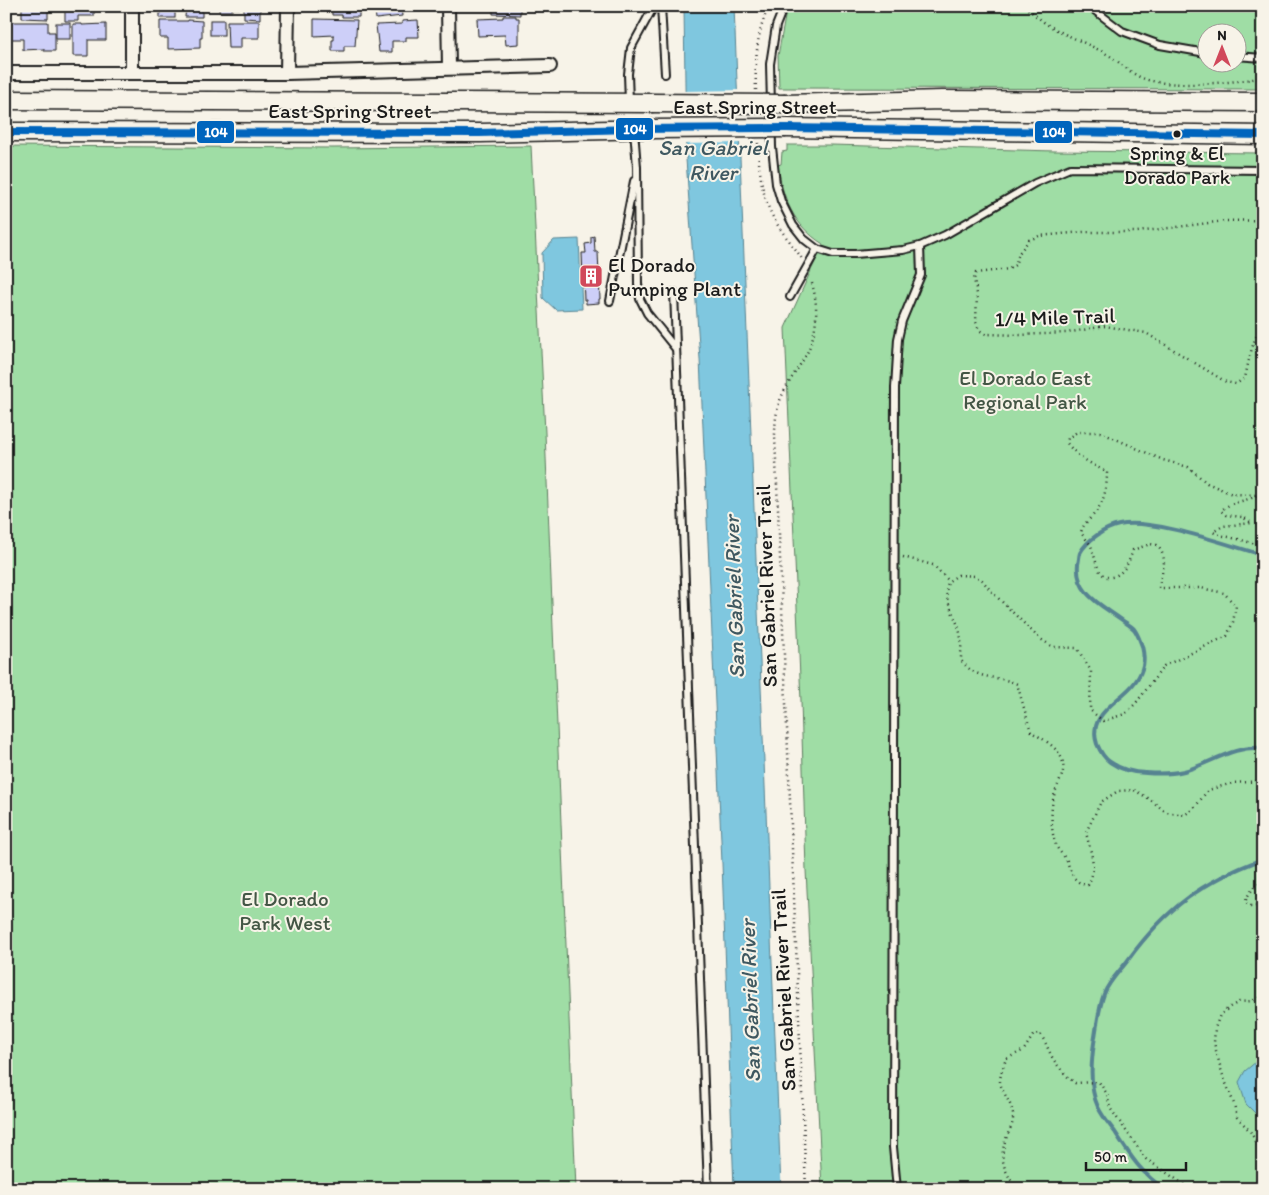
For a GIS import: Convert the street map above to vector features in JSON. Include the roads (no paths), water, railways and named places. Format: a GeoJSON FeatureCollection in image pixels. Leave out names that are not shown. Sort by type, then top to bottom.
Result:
{"type":"FeatureCollection","features":[{"type":"Feature","properties":{"kind":"main road","name":"East Spring Street"},"geometry":{"type":"LineString","coordinates":[[6,100],[785,104],[942,100],[1263,102]]}},
{"type":"Feature","properties":{"kind":"main road","name":"East Spring Street"},"geometry":{"type":"LineString","coordinates":[[6,132],[480,133],[786,128],[1263,135]]}},
{"type":"Feature","properties":{"kind":"street"},"geometry":{"type":"LineString","coordinates":[[132,6],[132,73]]}},
{"type":"Feature","properties":{"kind":"street"},"geometry":{"type":"LineString","coordinates":[[287,73],[288,6]]}},
{"type":"Feature","properties":{"kind":"street"},"geometry":{"type":"LineString","coordinates":[[448,6],[449,68]]}},
{"type":"Feature","properties":{"kind":"street","name":"East Spring Street"},"geometry":{"type":"LineString","coordinates":[[6,73],[287,73],[550,66]]}},
{"type":"Feature","properties":{"kind":"lane"},"geometry":{"type":"LineString","coordinates":[[629,103],[628,74],[631,48],[654,6]]}},
{"type":"Feature","properties":{"kind":"lane"},"geometry":{"type":"LineString","coordinates":[[661,6],[665,74]]}},
{"type":"Feature","properties":{"kind":"lane"},"geometry":{"type":"LineString","coordinates":[[784,6],[776,26],[770,64],[772,147],[776,184],[781,201],[792,225],[804,239],[817,249],[833,254],[855,254],[903,250],[920,246],[945,235],[1035,182],[1070,168],[1263,170]]}},
{"type":"Feature","properties":{"kind":"lane"},"geometry":{"type":"LineString","coordinates":[[1089,6],[1122,30],[1160,45],[1196,51]]}},
{"type":"Feature","properties":{"kind":"lane"},"geometry":{"type":"LineString","coordinates":[[1246,57],[1263,58]]}},
{"type":"Feature","properties":{"kind":"lane"},"geometry":{"type":"LineString","coordinates":[[634,129],[637,167],[638,284],[640,299],[647,313],[676,349]]}},
{"type":"Feature","properties":{"kind":"lane"},"geometry":{"type":"LineString","coordinates":[[610,301],[637,167]]}},
{"type":"Feature","properties":{"kind":"lane"},"geometry":{"type":"LineString","coordinates":[[897,1189],[893,1147],[894,388],[902,321],[921,275],[920,246]]}},
{"type":"Feature","properties":{"kind":"lane"},"geometry":{"type":"LineString","coordinates":[[790,297],[817,249]]}},
{"type":"Feature","properties":{"kind":"lane"},"geometry":{"type":"LineString","coordinates":[[674,292],[708,1189]]}},
{"type":"Feature","properties":{"kind":"water","name":"San Gabriel River"},"geometry":{"type":"Polygon","coordinates":[[[684,6],[734,6],[781,1189],[734,1189],[700,359],[686,159],[684,6]]]}},
{"type":"Feature","properties":{"kind":"water"},"geometry":{"type":"Polygon","coordinates":[[[579,239],[582,309],[556,310],[543,298],[542,253],[554,240],[579,239]]]}},
{"type":"Feature","properties":{"kind":"water"},"geometry":{"type":"Polygon","coordinates":[[[1263,1056],[1263,1121],[1246,1104],[1239,1082],[1245,1071],[1263,1056]]]}},
{"type":"Feature","properties":{"kind":"waterway"},"geometry":{"type":"LineString","coordinates":[[1263,555],[1191,534],[1151,525],[1134,524],[1119,525],[1097,535],[1083,548],[1078,564],[1078,574],[1085,591],[1098,604],[1134,629],[1143,652],[1143,666],[1137,679],[1104,712],[1098,721],[1095,732],[1097,744],[1110,762],[1118,767],[1141,773],[1170,773],[1194,768],[1242,749],[1263,748]]}},
{"type":"Feature","properties":{"kind":"waterway"},"geometry":{"type":"LineString","coordinates":[[1165,1189],[1149,1177],[1137,1164],[1104,1117],[1095,1100],[1092,1084],[1092,1059],[1102,1000],[1106,989],[1115,976],[1142,942],[1172,911],[1204,887],[1263,859]]}},
{"type":"Feature","properties":{"kind":"place","name":"Spring & El Dorado Park"},"geometry":{"type":"Point","coordinates":[1177,134]}},
{"type":"Feature","properties":{"kind":"place","name":"El Dorado Pumping Plant"},"geometry":{"type":"Point","coordinates":[591,276]}},
{"type":"Feature","properties":{"kind":"park label","name":"El Dorado East Regional Park"},"geometry":{"type":"Point","coordinates":[1025,389]}},
{"type":"Feature","properties":{"kind":"park label","name":"El Dorado Park West"},"geometry":{"type":"Point","coordinates":[285,910]}}]}
